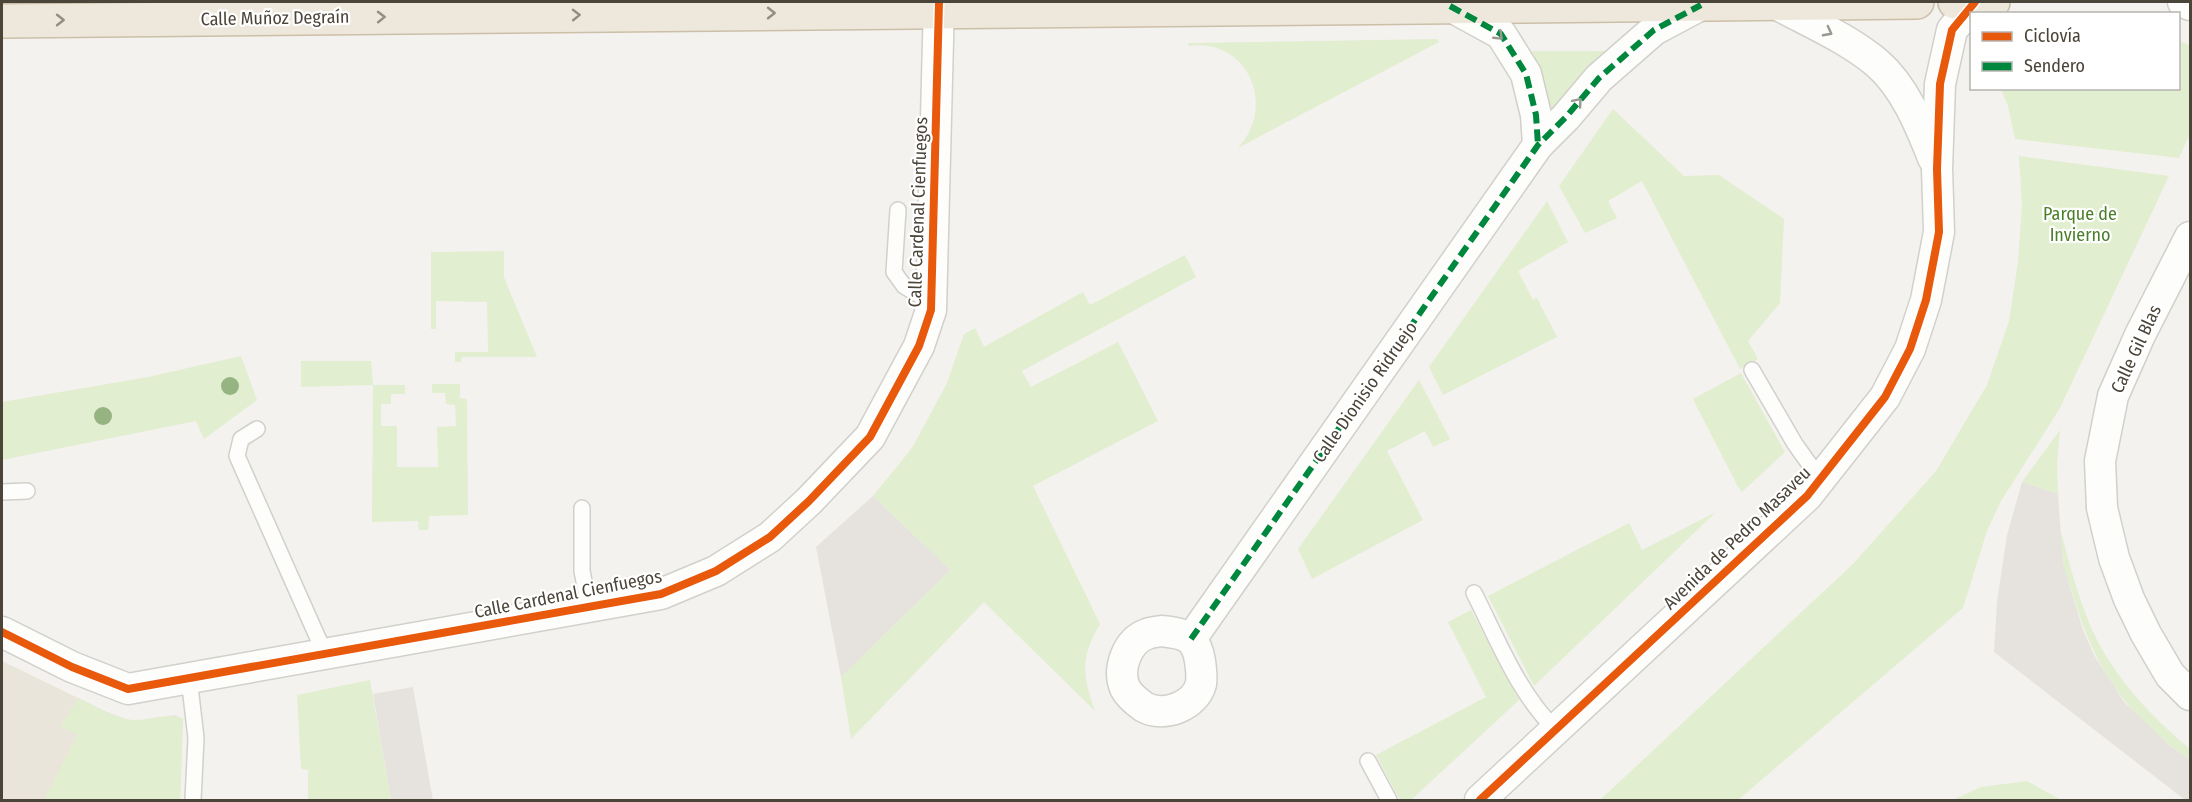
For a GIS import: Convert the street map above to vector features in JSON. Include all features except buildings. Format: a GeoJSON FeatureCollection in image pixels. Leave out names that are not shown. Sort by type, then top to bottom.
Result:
{"type":"FeatureCollection","features":[{"type":"Feature","properties":{"kind":"highway","name":"Calle Muñoz Degraín"},"geometry":{"type":"LineString","coordinates":[[2,21],[939,7],[1701,5],[1917,2]]}},
{"type":"Feature","properties":{"kind":"highway"},"geometry":{"type":"LineString","coordinates":[[1955,2],[1994,2]]}},
{"type":"Feature","properties":{"kind":"street","name":"Avenida de Pedro Masaveu"},"geometry":{"type":"LineString","coordinates":[[1480,801],[1807,496],[1885,397],[1910,349],[1926,300],[1939,232],[1940,84],[1952,30],[1975,2]]}},
{"type":"Feature","properties":{"kind":"street"},"geometry":{"type":"LineString","coordinates":[[2183,2],[2190,5]]}},
{"type":"Feature","properties":{"kind":"street","name":"Avenida de Pedro Masaveu"},"geometry":{"type":"LineString","coordinates":[[1776,4],[1852,45],[1878,64],[1898,88],[1920,125],[1938,169]]}},
{"type":"Feature","properties":{"kind":"street","name":"Calle Dionisio Ridruejo"},"geometry":{"type":"LineString","coordinates":[[1191,639],[1538,145],[1606,72],[1654,30],[1701,5]]}},
{"type":"Feature","properties":{"kind":"street"},"geometry":{"type":"LineString","coordinates":[[1450,6],[1501,34],[1526,74],[1536,115],[1538,145]]}},
{"type":"Feature","properties":{"kind":"street","name":"Calle Cardenal Cienfuegos"},"geometry":{"type":"LineString","coordinates":[[2,632],[72,667],[128,689],[661,594],[716,571],[770,537],[809,501],[870,437],[919,346],[931,310],[939,7]]}},
{"type":"Feature","properties":{"kind":"street","name":"Calle Gil Blas"},"geometry":{"type":"LineString","coordinates":[[2190,237],[2140,335],[2113,396],[2100,461],[2102,508],[2114,558],[2129,599],[2170,675],[2190,695]]}},
{"type":"Feature","properties":{"kind":"lane"},"geometry":{"type":"LineString","coordinates":[[898,210],[894,272],[904,286],[931,302]]}},
{"type":"Feature","properties":{"kind":"lane"},"geometry":{"type":"LineString","coordinates":[[1752,370],[1795,444],[1820,479]]}},
{"type":"Feature","properties":{"kind":"lane"},"geometry":{"type":"LineString","coordinates":[[257,429],[242,439],[237,456],[325,654]]}},
{"type":"Feature","properties":{"kind":"lane"},"geometry":{"type":"LineString","coordinates":[[2,492],[27,491]]}},
{"type":"Feature","properties":{"kind":"lane"},"geometry":{"type":"LineString","coordinates":[[582,508],[582,571],[589,607]]}},
{"type":"Feature","properties":{"kind":"lane"},"geometry":{"type":"LineString","coordinates":[[1474,593],[1524,692],[1556,730]]}},
{"type":"Feature","properties":{"kind":"lane"},"geometry":{"type":"LineString","coordinates":[[189,678],[196,738],[193,801]]}},
{"type":"Feature","properties":{"kind":"lane"},"geometry":{"type":"LineString","coordinates":[[1368,761],[1389,801]]}},
{"type":"Feature","properties":{"kind":"shaded area"},"geometry":{"type":"Polygon","coordinates":[[[2022,482],[2058,494],[2063,564],[2083,630],[2094,655],[2124,702],[2169,745],[2190,760],[2190,800],[2185,800],[1994,652],[1997,602],[2007,535],[2022,482]]]}},
{"type":"Feature","properties":{"kind":"shaded area"},"geometry":{"type":"Polygon","coordinates":[[[873,496],[950,570],[841,677],[816,547],[873,496]]]}},
{"type":"Feature","properties":{"kind":"shaded area"},"geometry":{"type":"Polygon","coordinates":[[[2,661],[107,712],[129,720],[175,715],[183,719],[180,800],[2,800],[2,661]]]}},
{"type":"Feature","properties":{"kind":"shaded area"},"geometry":{"type":"Polygon","coordinates":[[[413,687],[433,800],[391,800],[373,694],[413,687]]]}},
{"type":"Feature","properties":{"kind":"green space"},"geometry":{"type":"Polygon","coordinates":[[[1437,39],[1439,42],[1238,148],[1250,131],[1255,113],[1255,95],[1250,78],[1241,64],[1227,53],[1210,46],[1189,46],[1188,43],[1437,39]]]}},
{"type":"Feature","properties":{"kind":"green space"},"geometry":{"type":"Polygon","coordinates":[[[2180,41],[2190,45],[2190,134],[2179,158],[2015,139],[2008,106],[2001,90],[2180,90],[2180,41]]]}},
{"type":"Feature","properties":{"kind":"green space"},"geometry":{"type":"Polygon","coordinates":[[[1532,51],[1610,51],[1577,80],[1551,116],[1542,75],[1532,51]]]}},
{"type":"Feature","properties":{"kind":"green space"},"geometry":{"type":"Polygon","coordinates":[[[1613,109],[1684,176],[1719,175],[1784,219],[1780,303],[1748,341],[1758,359],[1740,369],[1642,181],[1608,201],[1617,218],[1585,233],[1559,186],[1613,109]]]}},
{"type":"Feature","properties":{"kind":"green space","name":"Parque de Invierno"},"geometry":{"type":"Polygon","coordinates":[[[2019,156],[2169,176],[2060,408],[2001,501],[1987,531],[1963,608],[1738,800],[1600,800],[1853,564],[1936,471],[1987,385],[2009,321],[2018,262],[2022,206],[2019,156]]]}},
{"type":"Feature","properties":{"kind":"green space"},"geometry":{"type":"Polygon","coordinates":[[[1547,201],[1568,242],[1518,271],[1533,300],[1537,298],[1557,337],[1443,395],[1429,367],[1547,201]]]}},
{"type":"Feature","properties":{"kind":"green space"},"geometry":{"type":"Polygon","coordinates":[[[504,251],[504,277],[537,357],[462,357],[461,362],[455,362],[455,352],[488,352],[487,302],[436,301],[436,329],[431,329],[431,252],[504,251]]]}},
{"type":"Feature","properties":{"kind":"green space"},"geometry":{"type":"Polygon","coordinates":[[[1185,255],[1196,277],[1022,371],[1031,387],[1118,342],[1158,421],[1033,486],[1100,624],[1089,647],[1085,667],[1087,687],[1095,711],[984,602],[851,739],[841,677],[950,570],[873,496],[912,448],[947,383],[964,334],[975,328],[984,347],[1083,292],[1090,305],[1185,255]]]}},
{"type":"Feature","properties":{"kind":"green space"},"geometry":{"type":"Polygon","coordinates":[[[241,356],[257,400],[204,439],[196,421],[2,460],[2,402],[148,377],[241,356]]]}},
{"type":"Feature","properties":{"kind":"green space"},"geometry":{"type":"Polygon","coordinates":[[[301,361],[371,361],[373,385],[301,387],[301,361]]]}},
{"type":"Feature","properties":{"kind":"green space"},"geometry":{"type":"Polygon","coordinates":[[[1741,373],[1785,452],[1742,492],[1693,399],[1741,373]]]}},
{"type":"Feature","properties":{"kind":"green space"},"geometry":{"type":"Polygon","coordinates":[[[1419,380],[1450,439],[1433,447],[1425,431],[1387,451],[1423,520],[1312,579],[1298,549],[1419,380]]]}},
{"type":"Feature","properties":{"kind":"green space"},"geometry":{"type":"Polygon","coordinates":[[[432,384],[460,384],[460,398],[467,399],[468,515],[429,516],[428,530],[419,530],[418,521],[372,522],[373,385],[405,385],[405,394],[391,394],[391,404],[381,404],[381,426],[397,426],[397,467],[438,467],[437,427],[456,426],[455,405],[446,404],[445,393],[432,393],[432,384]]]}},
{"type":"Feature","properties":{"kind":"green space"},"geometry":{"type":"Polygon","coordinates":[[[2060,430],[2057,463],[2058,494],[2022,482],[2060,430]]]}},
{"type":"Feature","properties":{"kind":"green space"},"geometry":{"type":"Polygon","coordinates":[[[1716,512],[1534,686],[1488,596],[1629,523],[1642,550],[1716,512]]]}},
{"type":"Feature","properties":{"kind":"green space"},"geometry":{"type":"Polygon","coordinates":[[[2060,528],[2080,597],[2096,639],[2131,691],[2190,749],[2190,760],[2148,726],[2116,689],[2103,668],[2081,621],[2065,572],[2060,528]]]}},
{"type":"Feature","properties":{"kind":"green space"},"geometry":{"type":"Polygon","coordinates":[[[1471,610],[1519,700],[1411,800],[1400,800],[1376,755],[1486,697],[1448,622],[1471,610]]]}},
{"type":"Feature","properties":{"kind":"green space"},"geometry":{"type":"Polygon","coordinates":[[[370,680],[391,800],[308,800],[308,770],[301,769],[297,695],[370,680]]]}},
{"type":"Feature","properties":{"kind":"green space"},"geometry":{"type":"Polygon","coordinates":[[[79,698],[125,719],[138,720],[171,716],[183,719],[180,800],[44,800],[78,734],[61,728],[79,698]]]}},
{"type":"Feature","properties":{"kind":"green space"},"geometry":{"type":"Polygon","coordinates":[[[2027,781],[2061,800],[1953,800],[1981,787],[2027,781]]]}},
{"type":"Feature","properties":{"kind":"marked path"},"geometry":{"type":"LineString","coordinates":[[1191,639],[1538,145],[1566,117],[1599,78],[1654,30],[1701,5]]}},
{"type":"Feature","properties":{"kind":"marked path"},"geometry":{"type":"LineString","coordinates":[[1450,6],[1501,34],[1526,74],[1536,115],[1538,145]]}},
{"type":"Feature","properties":{"kind":"cycle path"},"geometry":{"type":"LineString","coordinates":[[2,632],[72,667],[128,689],[661,594],[716,571],[770,537],[809,501],[870,437],[919,346],[931,310],[939,2]]}},
{"type":"Feature","properties":{"kind":"cycle path"},"geometry":{"type":"LineString","coordinates":[[1480,800],[1807,496],[1885,397],[1910,349],[1926,300],[1939,232],[1937,169],[1940,84],[1952,30],[1975,2]]}}]}
